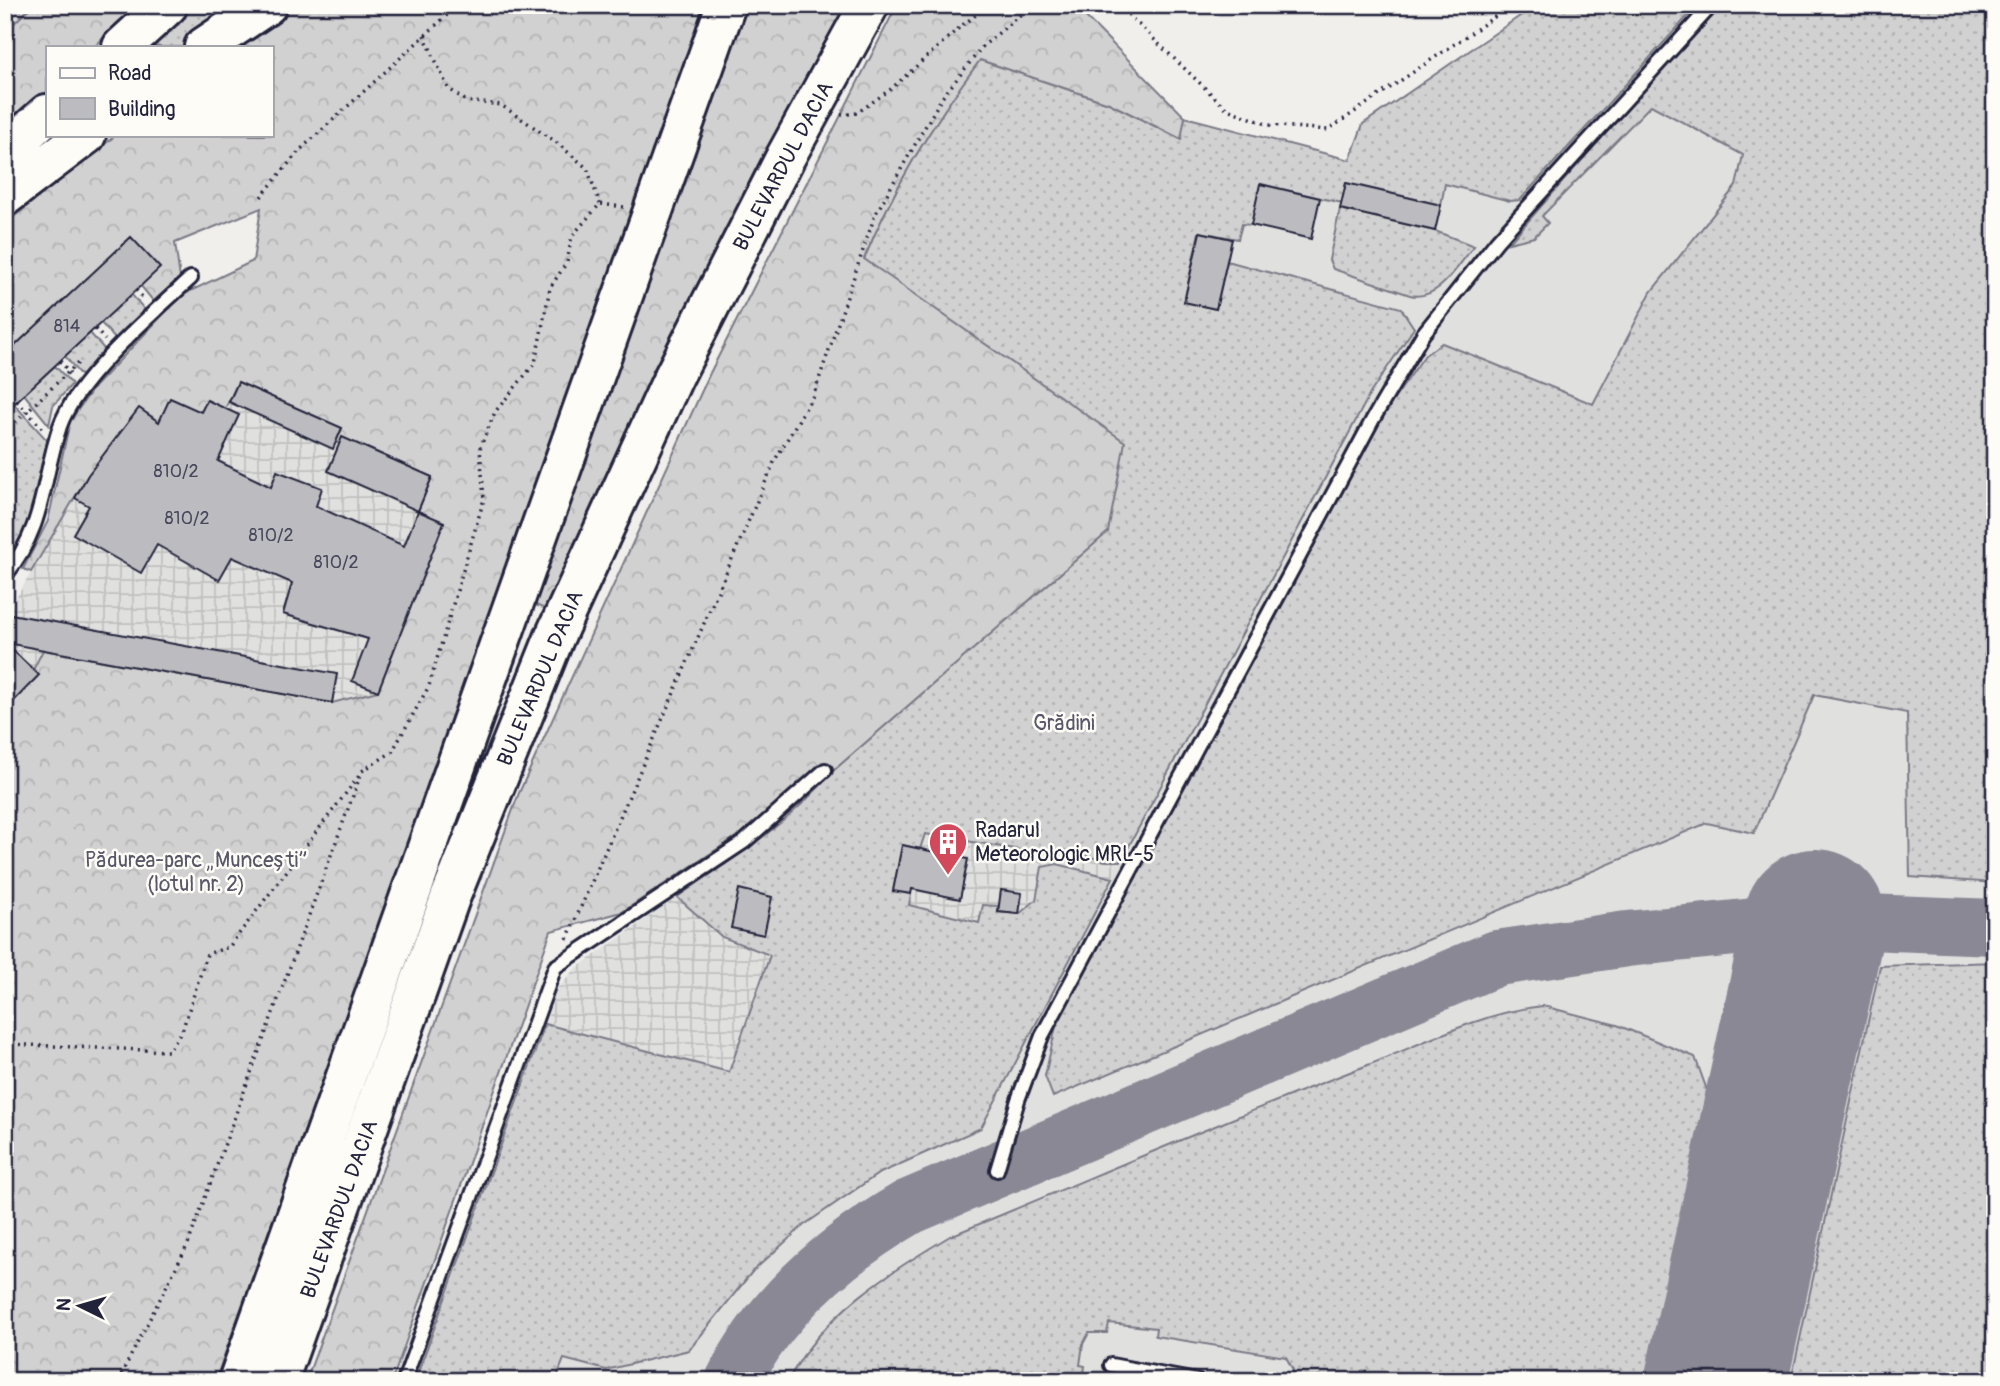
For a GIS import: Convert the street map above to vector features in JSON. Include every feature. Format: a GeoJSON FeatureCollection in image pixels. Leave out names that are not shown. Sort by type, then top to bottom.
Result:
{"type":"FeatureCollection","features":[{"type":"Feature","properties":{"kind":"main road"},"geometry":{"type":"LineString","coordinates":[[123,46],[168,5]]}},
{"type":"Feature","properties":{"kind":"main road"},"geometry":{"type":"LineString","coordinates":[[206,46],[267,5]]}},
{"type":"Feature","properties":{"kind":"main road","name":"BULEVARDUL DACIA"},"geometry":{"type":"LineString","coordinates":[[237,1381],[511,618],[651,210],[726,5]]}},
{"type":"Feature","properties":{"kind":"main road","name":"BULEVARDUL DACIA"},"geometry":{"type":"LineString","coordinates":[[278,1381],[450,898],[555,636],[673,378],[869,5]]}},
{"type":"Feature","properties":{"kind":"main road"},"geometry":{"type":"LineString","coordinates":[[5,152],[46,115]]}},
{"type":"Feature","properties":{"kind":"main road"},"geometry":{"type":"LineString","coordinates":[[5,196],[85,136]]}},
{"type":"Feature","properties":{"kind":"main road"},"geometry":{"type":"LineString","coordinates":[[511,618],[555,636]]}},
{"type":"Feature","properties":{"kind":"lane"},"geometry":{"type":"LineString","coordinates":[[998,1170],[1018,1100],[1042,1035],[1373,419],[1423,334],[1497,241],[1712,5]]}},
{"type":"Feature","properties":{"kind":"lane"},"geometry":{"type":"LineString","coordinates":[[5,576],[23,554],[40,515],[56,444],[67,410],[96,373],[191,278]]}},
{"type":"Feature","properties":{"kind":"lane"},"geometry":{"type":"LineString","coordinates":[[404,1381],[555,967],[744,842],[825,770]]}},
{"type":"Feature","properties":{"kind":"lane"},"geometry":{"type":"LineString","coordinates":[[1111,1366],[1197,1381]]}},
{"type":"Feature","properties":{"kind":"path"},"geometry":{"type":"LineString","coordinates":[[261,197],[299,151],[458,5]]}},
{"type":"Feature","properties":{"kind":"path"},"geometry":{"type":"LineString","coordinates":[[809,115],[827,117],[858,113],[891,89],[960,27],[989,5]]}},
{"type":"Feature","properties":{"kind":"path"},"geometry":{"type":"LineString","coordinates":[[555,967],[775,460],[814,394],[875,215],[941,99],[983,46],[1032,5]]}},
{"type":"Feature","properties":{"kind":"path"},"geometry":{"type":"LineString","coordinates":[[1118,5],[1227,109],[1269,125],[1328,130],[1512,5]]}},
{"type":"Feature","properties":{"kind":"path"},"geometry":{"type":"LineString","coordinates":[[424,34],[448,88],[466,101],[501,105],[556,142],[587,168],[600,204]]}},
{"type":"Feature","properties":{"kind":"path"},"geometry":{"type":"LineString","coordinates":[[600,204],[651,210]]}},
{"type":"Feature","properties":{"kind":"path"},"geometry":{"type":"LineString","coordinates":[[5,1044],[168,1051],[182,1031],[207,954],[229,947],[362,771],[392,752],[429,686],[484,499],[480,448],[495,412],[535,363],[550,288],[567,262],[572,236],[600,204]]}},
{"type":"Feature","properties":{"kind":"path"},"geometry":{"type":"LineString","coordinates":[[136,307],[144,299]]}},
{"type":"Feature","properties":{"kind":"path"},"geometry":{"type":"LineString","coordinates":[[95,346],[112,330]]}},
{"type":"Feature","properties":{"kind":"path"},"geometry":{"type":"LineString","coordinates":[[5,432],[86,355]]}},
{"type":"Feature","properties":{"kind":"path"},"geometry":{"type":"LineString","coordinates":[[17,401],[56,444]]}},
{"type":"Feature","properties":{"kind":"path"},"geometry":{"type":"LineString","coordinates":[[118,1381],[188,1244],[362,771]]}},
{"type":"Feature","properties":{"kind":"shaded area"},"geometry":{"type":"Polygon","coordinates":[[[5,5],[33,5],[5,32],[5,5]]]}},
{"type":"Feature","properties":{"kind":"shaded area"},"geometry":{"type":"Polygon","coordinates":[[[1698,5],[1995,5],[1995,1381],[415,1381],[545,1024],[729,1072],[770,955],[722,937],[677,897],[759,841],[811,798],[834,770],[1108,532],[1185,117],[1510,201],[1520,200],[1698,5]]]}},
{"type":"Feature","properties":{"kind":"shaded area"},"geometry":{"type":"Polygon","coordinates":[[[238,382],[342,428],[336,442],[353,449],[365,447],[432,477],[444,522],[378,691],[332,703],[39,675],[5,710],[5,617],[88,475],[139,408],[170,398],[201,412],[207,400],[229,402],[238,382]]]}},
{"type":"Feature","properties":{"kind":"shaded area"},"geometry":{"type":"Polygon","coordinates":[[[918,801],[1121,861],[1040,1018],[895,986],[911,895],[893,891],[902,845],[918,801]]]}},
{"type":"Feature","properties":{"kind":"shaded area"},"geometry":{"type":"Polygon","coordinates":[[[677,897],[722,937],[770,955],[729,1072],[545,1024],[557,989],[575,969],[677,897]]]}},
{"type":"Feature","properties":{"kind":"green space"},"geometry":{"type":"Polygon","coordinates":[[[33,5],[138,5],[95,46],[46,46],[46,93],[5,131],[5,32],[33,5]]]}},
{"type":"Feature","properties":{"kind":"green space"},"geometry":{"type":"Polygon","coordinates":[[[181,5],[246,5],[190,46],[136,46],[181,5]]]}},
{"type":"Feature","properties":{"kind":"green space","name":"Pădurea-parc „Muncești” (lotul nr. 2)"},"geometry":{"type":"Polygon","coordinates":[[[290,5],[710,5],[215,1381],[5,1381],[5,710],[38,676],[33,670],[43,650],[332,703],[378,691],[444,522],[418,511],[432,477],[365,447],[353,450],[336,442],[342,428],[238,382],[225,409],[207,400],[201,412],[159,422],[139,408],[88,475],[31,572],[23,569],[48,521],[70,421],[95,386],[182,295],[253,261],[261,208],[175,243],[180,278],[154,302],[141,286],[7,354],[5,224],[115,136],[273,136],[273,46],[229,46],[290,5]]]}},
{"type":"Feature","properties":{"kind":"green space"},"geometry":{"type":"Polygon","coordinates":[[[741,5],[858,5],[550,611],[528,602],[741,5]]]}},
{"type":"Feature","properties":{"kind":"green space"},"geometry":{"type":"Polygon","coordinates":[[[897,5],[1074,5],[1185,117],[1181,139],[1109,103],[980,60],[916,155],[888,206],[864,259],[1125,442],[1108,532],[834,770],[823,764],[743,832],[622,912],[551,931],[392,1381],[306,1381],[519,793],[710,373],[897,5]]]}},
{"type":"Feature","properties":{"kind":"green space","name":"Grădini"},"geometry":{"type":"Polygon","coordinates":[[[1536,5],[1698,5],[1520,200],[1510,201],[1445,184],[1441,205],[1346,183],[1342,203],[1261,184],[1251,225],[1242,224],[1238,239],[1199,232],[1184,302],[1216,309],[1227,261],[1401,308],[1414,328],[1371,392],[1121,861],[1106,861],[1063,850],[1032,852],[925,834],[920,849],[903,845],[893,891],[911,894],[909,905],[979,923],[983,905],[998,906],[998,912],[1019,914],[1036,900],[1042,867],[1057,864],[1113,878],[981,1128],[878,1174],[804,1225],[752,1272],[689,1350],[606,1370],[564,1359],[556,1379],[551,1381],[508,1381],[461,1372],[458,1381],[415,1381],[545,1024],[729,1072],[770,955],[722,937],[677,897],[740,854],[799,807],[834,770],[1108,532],[911,294],[864,259],[888,206],[916,156],[946,107],[980,60],[1109,103],[1180,139],[1185,117],[1350,160],[1363,124],[1536,5]]]}},
{"type":"Feature","properties":{"kind":"green space"},"geometry":{"type":"Polygon","coordinates":[[[1718,5],[1995,5],[1995,883],[1910,877],[1907,713],[1814,695],[1754,833],[1707,823],[1053,1097],[1045,1076],[1056,1026],[1372,431],[1425,355],[1442,343],[1593,404],[1651,292],[1736,186],[1743,155],[1651,105],[1542,216],[1548,223],[1534,237],[1509,243],[1718,5]]]}},
{"type":"Feature","properties":{"kind":"green space"},"geometry":{"type":"Polygon","coordinates":[[[1340,209],[1435,231],[1474,246],[1439,288],[1420,296],[1410,295],[1333,269],[1329,260],[1340,209]]]}},
{"type":"Feature","properties":{"kind":"green space"},"geometry":{"type":"Polygon","coordinates":[[[131,294],[145,310],[116,340],[101,323],[131,294]]]}},
{"type":"Feature","properties":{"kind":"green space"},"geometry":{"type":"Polygon","coordinates":[[[90,333],[105,350],[81,376],[65,356],[90,333]]]}},
{"type":"Feature","properties":{"kind":"green space"},"geometry":{"type":"Polygon","coordinates":[[[55,366],[72,384],[53,406],[49,425],[24,394],[55,366]]]}},
{"type":"Feature","properties":{"kind":"green space"},"geometry":{"type":"Polygon","coordinates":[[[14,404],[47,440],[45,463],[23,541],[5,563],[5,412],[14,404]]]}},
{"type":"Feature","properties":{"kind":"green space"},"geometry":{"type":"Polygon","coordinates":[[[1995,962],[1995,1381],[1791,1381],[1880,966],[1995,962]]]}},
{"type":"Feature","properties":{"kind":"green space"},"geometry":{"type":"Polygon","coordinates":[[[1543,1006],[1617,1025],[1695,1057],[1708,1093],[1647,1381],[1291,1381],[1293,1370],[1286,1357],[1155,1336],[1156,1328],[1109,1323],[1107,1333],[1089,1333],[1083,1344],[1080,1365],[1085,1366],[1083,1381],[788,1381],[819,1335],[858,1298],[903,1265],[950,1236],[1454,1030],[1498,1015],[1543,1006]]]}},
{"type":"Feature","properties":{"kind":"building"},"geometry":{"type":"Polygon","coordinates":[[[1346,183],[1441,205],[1435,231],[1340,209],[1346,183]]]}},
{"type":"Feature","properties":{"kind":"building"},"geometry":{"type":"Polygon","coordinates":[[[1260,184],[1320,198],[1311,239],[1251,225],[1260,184]]]}},
{"type":"Feature","properties":{"kind":"building"},"geometry":{"type":"Polygon","coordinates":[[[1200,232],[1232,239],[1216,309],[1184,302],[1200,232]]]}},
{"type":"Feature","properties":{"kind":"building"},"geometry":{"type":"Polygon","coordinates":[[[131,237],[160,268],[5,412],[5,355],[131,237]]]}},
{"type":"Feature","properties":{"kind":"building"},"geometry":{"type":"Polygon","coordinates":[[[238,382],[342,428],[333,449],[229,402],[238,382]]]}},
{"type":"Feature","properties":{"kind":"building"},"geometry":{"type":"Polygon","coordinates":[[[170,398],[201,412],[207,400],[239,415],[218,461],[271,487],[277,471],[322,488],[316,506],[404,546],[418,511],[444,522],[378,691],[352,681],[368,639],[283,614],[292,583],[232,557],[219,580],[157,545],[141,573],[73,534],[89,506],[75,498],[88,475],[139,408],[159,422],[170,398]]]}},
{"type":"Feature","properties":{"kind":"building"},"geometry":{"type":"Polygon","coordinates":[[[342,437],[432,477],[418,511],[328,471],[342,437]]]}},
{"type":"Feature","properties":{"kind":"building"},"geometry":{"type":"Polygon","coordinates":[[[11,614],[337,674],[332,703],[6,643],[11,614]]]}},
{"type":"Feature","properties":{"kind":"building"},"geometry":{"type":"Polygon","coordinates":[[[5,643],[39,675],[5,710],[5,643]]]}},
{"type":"Feature","properties":{"kind":"building"},"geometry":{"type":"Polygon","coordinates":[[[902,845],[968,859],[960,899],[912,889],[911,894],[893,891],[902,845]]]}},
{"type":"Feature","properties":{"kind":"building"},"geometry":{"type":"Polygon","coordinates":[[[739,889],[772,897],[764,935],[731,928],[739,889]]]}},
{"type":"Feature","properties":{"kind":"building"},"geometry":{"type":"Polygon","coordinates":[[[1001,890],[1022,893],[1019,914],[998,912],[1001,890]]]}},
{"type":"Feature","properties":{"kind":"taxiway"},"geometry":{"type":"LineString","coordinates":[[733,1381],[766,1328],[808,1281],[856,1241],[909,1207],[1497,958],[1627,939],[1815,920],[1995,927]]}},
{"type":"Feature","properties":{"kind":"runway"},"geometry":{"type":"LineString","coordinates":[[1716,1381],[1815,920]]}},
{"type":"Feature","properties":{"kind":"place","name":"Radarul Meteorologic MRL-5"},"geometry":{"type":"Point","coordinates":[948,876]}}]}
